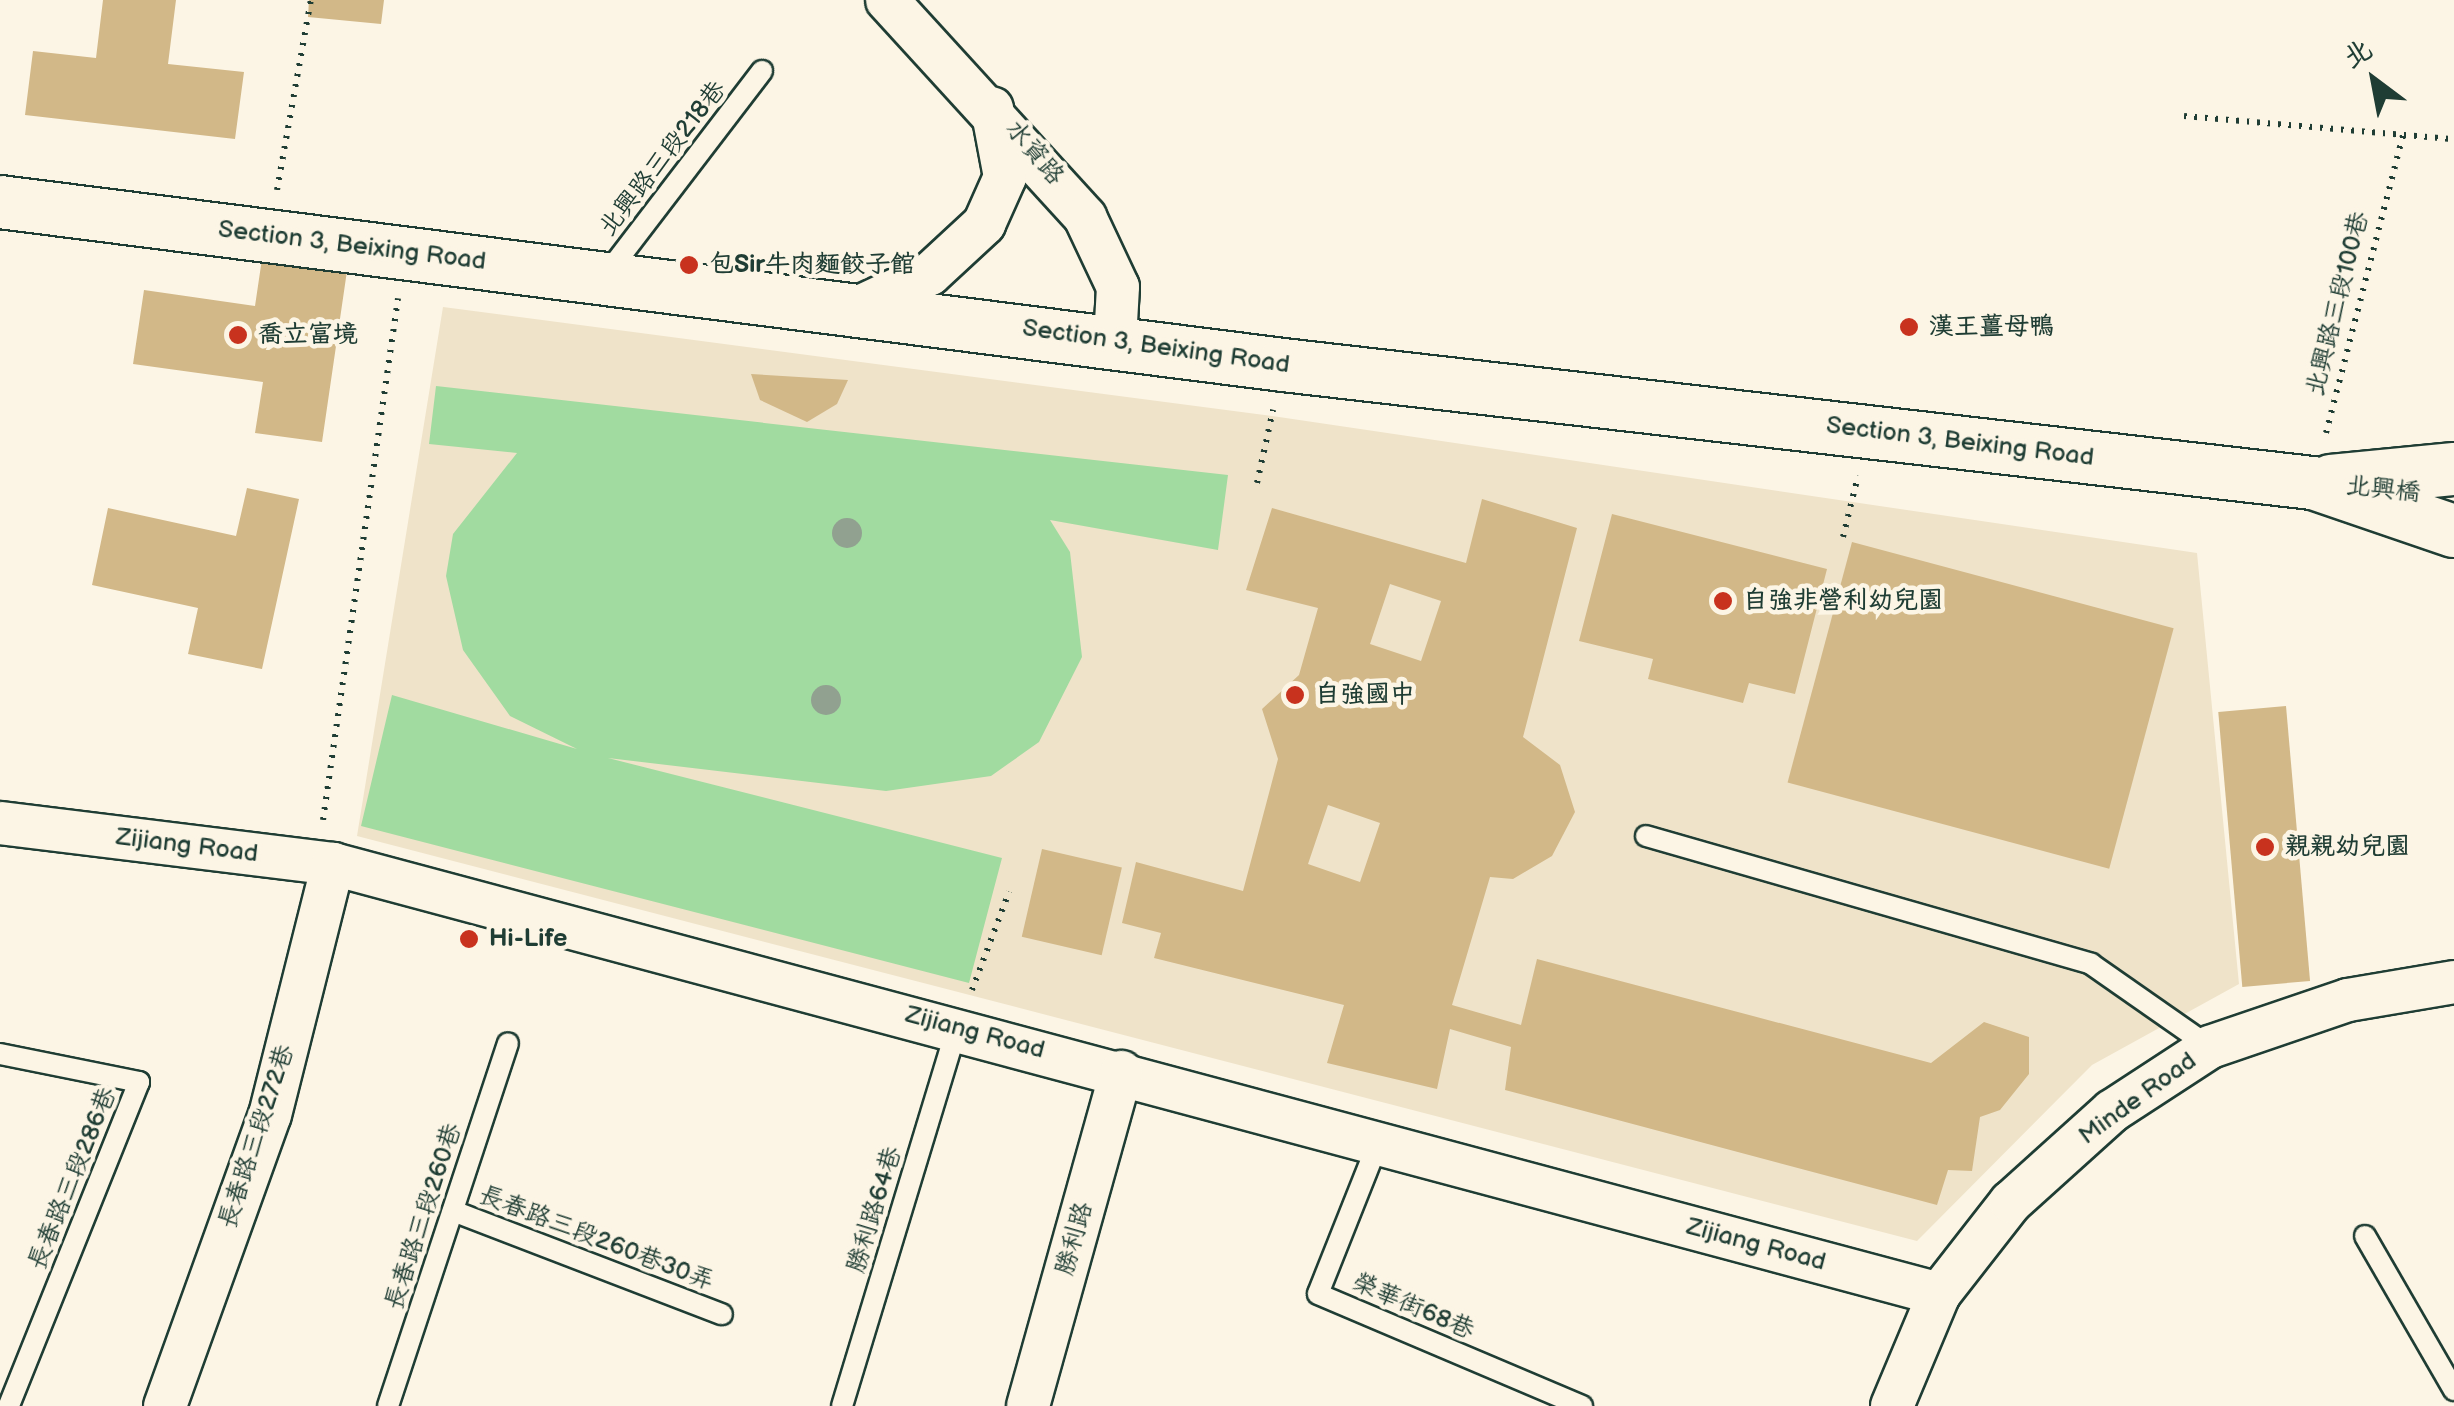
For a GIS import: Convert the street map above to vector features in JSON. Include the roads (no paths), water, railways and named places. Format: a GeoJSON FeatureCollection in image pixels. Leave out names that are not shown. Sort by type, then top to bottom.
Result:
{"type":"FeatureCollection","features":[{"type":"Feature","properties":{"kind":"street","name":"水資路"},"geometry":{"type":"LineString","coordinates":[[887,0],[990,103],[1106,253],[1118,287],[1115,340]]}},
{"type":"Feature","properties":{"kind":"street"},"geometry":{"type":"LineString","coordinates":[[854,309],[930,274],[984,224],[1006,177],[990,103]]}},
{"type":"Feature","properties":{"kind":"street","name":"Section 3, Beixing Road"},"geometry":{"type":"LineString","coordinates":[[0,202],[1115,340],[1283,365],[2313,483],[2454,531]]}},
{"type":"Feature","properties":{"kind":"street","name":"Section 3, Beixing Road"},"geometry":{"type":"LineString","coordinates":[[2313,483],[2454,469]]}},
{"type":"Feature","properties":{"kind":"street","name":"北興橋"},"geometry":{"type":"LineString","coordinates":[[2313,483],[2454,498]]}},
{"type":"Feature","properties":{"kind":"street","name":"Zijiang Road"},"geometry":{"type":"LineString","coordinates":[[0,823],[325,863],[1122,1072],[1939,1294]]}},
{"type":"Feature","properties":{"kind":"street","name":"長春路三段272巷"},"geometry":{"type":"LineString","coordinates":[[165,1406],[270,1115],[325,863]]}},
{"type":"Feature","properties":{"kind":"street","name":"Minde Road"},"geometry":{"type":"LineString","coordinates":[[1892,1406],[1939,1294],[2011,1202],[2112,1111],[2210,1046],[2348,1000],[2454,982]]}},
{"type":"Feature","properties":{"kind":"street","name":"勝利路"},"geometry":{"type":"LineString","coordinates":[[1028,1406],[1122,1072]]}},
{"type":"Feature","properties":{"kind":"lane","name":"北興路三段218巷"},"geometry":{"type":"LineString","coordinates":[[604,276],[762,71]]}},
{"type":"Feature","properties":{"kind":"lane"},"geometry":{"type":"LineString","coordinates":[[1646,836],[2092,964],[2210,1046]]}},
{"type":"Feature","properties":{"kind":"lane","name":"勝利路64巷"},"geometry":{"type":"LineString","coordinates":[[842,1406],[957,1028]]}},
{"type":"Feature","properties":{"kind":"lane","name":"長春路三段260巷"},"geometry":{"type":"LineString","coordinates":[[388,1406],[508,1043]]}},
{"type":"Feature","properties":{"kind":"lane","name":"長春路三段286巷"},"geometry":{"type":"LineString","coordinates":[[0,1054],[139,1082],[9,1406]]}},
{"type":"Feature","properties":{"kind":"lane","name":"榮華街68巷"},"geometry":{"type":"LineString","coordinates":[[1378,1142],[1318,1294],[1582,1406]]}},
{"type":"Feature","properties":{"kind":"lane","name":"長春路三段260巷30弄"},"geometry":{"type":"LineString","coordinates":[[453,1211],[722,1314]]}},
{"type":"Feature","properties":{"kind":"lane"},"geometry":{"type":"LineString","coordinates":[[2365,1236],[2454,1390]]}},
{"type":"Feature","properties":{"kind":"place","name":"包Sir牛肉麵餃子館"},"geometry":{"type":"Point","coordinates":[689,265]}},
{"type":"Feature","properties":{"kind":"place","name":"漢王薑母鴨"},"geometry":{"type":"Point","coordinates":[1909,327]}},
{"type":"Feature","properties":{"kind":"place","name":"喬立富境"},"geometry":{"type":"Point","coordinates":[238,335]}},
{"type":"Feature","properties":{"kind":"place","name":"自強非營利幼兒園"},"geometry":{"type":"Point","coordinates":[1723,601]}},
{"type":"Feature","properties":{"kind":"place","name":"自強國中"},"geometry":{"type":"Point","coordinates":[1295,695]}},
{"type":"Feature","properties":{"kind":"place","name":"親親幼兒園"},"geometry":{"type":"Point","coordinates":[2265,847]}},
{"type":"Feature","properties":{"kind":"place","name":"Hi-Life"},"geometry":{"type":"Point","coordinates":[469,939]}}]}
